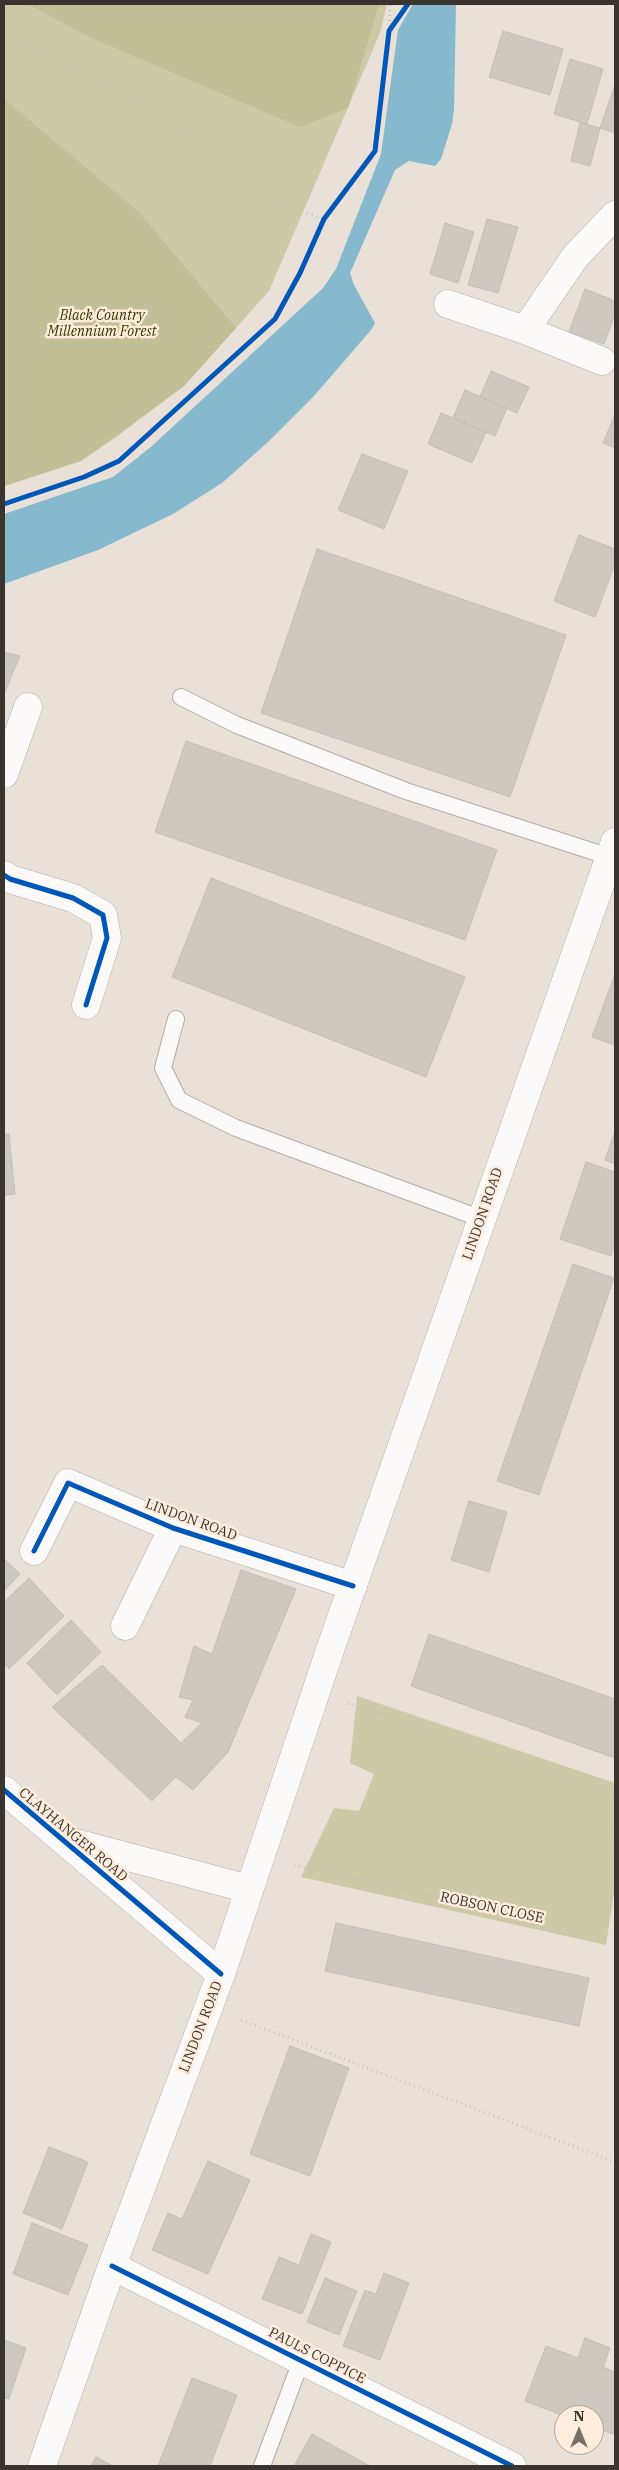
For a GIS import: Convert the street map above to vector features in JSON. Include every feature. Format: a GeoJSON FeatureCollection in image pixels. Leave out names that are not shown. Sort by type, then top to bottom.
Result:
{"type":"FeatureCollection","features":[{"type":"Feature","properties":{"kind":"street"},"geometry":{"type":"LineString","coordinates":[[525,330],[575,257],[615,215]]}},
{"type":"Feature","properties":{"kind":"street"},"geometry":{"type":"LineString","coordinates":[[448,304],[525,330],[608,365]]}},
{"type":"Feature","properties":{"kind":"street"},"geometry":{"type":"LineString","coordinates":[[4,774],[28,707]]}},
{"type":"Feature","properties":{"kind":"street","name":"LINDON ROAD"},"geometry":{"type":"LineString","coordinates":[[42,2466],[112,2266],[221,1974],[353,1586],[613,850]]}},
{"type":"Feature","properties":{"kind":"street"},"geometry":{"type":"LineString","coordinates":[[4,875],[10,879],[73,898],[103,915],[108,938],[86,1005]]}},
{"type":"Feature","properties":{"kind":"street","name":"LINDON ROAD"},"geometry":{"type":"LineString","coordinates":[[34,1551],[68,1483],[173,1528],[353,1586]]}},
{"type":"Feature","properties":{"kind":"street","name":"LINDON ROAD"},"geometry":{"type":"LineString","coordinates":[[125,1626],[173,1528]]}},
{"type":"Feature","properties":{"kind":"street","name":"CLAYHANGER ROAD"},"geometry":{"type":"LineString","coordinates":[[4,1790],[59,1839],[221,1974]]}},
{"type":"Feature","properties":{"kind":"street","name":"CLAYHANGER ROAD"},"geometry":{"type":"LineString","coordinates":[[59,1839],[249,1888]]}},
{"type":"Feature","properties":{"kind":"street","name":"PAULS COPPICE"},"geometry":{"type":"LineString","coordinates":[[112,2266],[512,2466]]}},
{"type":"Feature","properties":{"kind":"lane"},"geometry":{"type":"LineString","coordinates":[[182,696],[237,725],[406,792],[613,850]]}},
{"type":"Feature","properties":{"kind":"lane"},"geometry":{"type":"LineString","coordinates":[[176,1019],[163,1068],[180,1100],[236,1128],[482,1219]]}},
{"type":"Feature","properties":{"kind":"lane"},"geometry":{"type":"LineString","coordinates":[[262,2466],[302,2361]]}},
{"type":"Feature","properties":{"kind":"path"},"geometry":{"type":"LineString","coordinates":[[388,40],[390,4]]}},
{"type":"Feature","properties":{"kind":"path"},"geometry":{"type":"LineString","coordinates":[[389,31],[394,24]]}},
{"type":"Feature","properties":{"kind":"path"},"geometry":{"type":"LineString","coordinates":[[4,38],[77,68],[149,104],[199,143],[252,195],[324,218]]}},
{"type":"Feature","properties":{"kind":"path"},"geometry":{"type":"LineString","coordinates":[[320,228],[324,218],[330,211]]}},
{"type":"Feature","properties":{"kind":"path"},"geometry":{"type":"LineString","coordinates":[[317,1692],[615,1794]]}},
{"type":"Feature","properties":{"kind":"path"},"geometry":{"type":"LineString","coordinates":[[208,2008],[615,2162]]}},
{"type":"Feature","properties":{"kind":"green space"},"geometry":{"type":"Polygon","coordinates":[[[4,4],[387,4],[380,33],[269,291],[184,386],[115,438],[81,461],[4,486],[4,4]]]}},
{"type":"Feature","properties":{"kind":"green space"},"geometry":{"type":"Polygon","coordinates":[[[28,4],[379,4],[348,108],[300,127],[89,37],[28,4]]]}},
{"type":"Feature","properties":{"kind":"green space","name":"Black Country Millennium Forest"},"geometry":{"type":"Polygon","coordinates":[[[4,99],[139,212],[236,328],[184,386],[81,461],[4,486],[4,99]]]}},
{"type":"Feature","properties":{"kind":"green space"},"geometry":{"type":"Polygon","coordinates":[[[357,1696],[615,1783],[615,1885],[606,1945],[301,1877],[334,1808],[359,1811],[374,1774],[350,1763],[357,1696]]]}},
{"type":"Feature","properties":{"kind":"water"},"geometry":{"type":"Polygon","coordinates":[[[413,4],[456,4],[454,110],[452,124],[441,159],[435,166],[409,161],[395,170],[350,273],[354,285],[375,323],[371,330],[314,396],[268,442],[222,483],[173,514],[98,550],[4,584],[4,514],[113,477],[152,446],[323,288],[336,269],[381,154],[398,30],[413,4]]]}},
{"type":"Feature","properties":{"kind":"building"},"geometry":{"type":"Polygon","coordinates":[[[503,31],[563,49],[550,95],[489,77],[503,31]]]}},
{"type":"Feature","properties":{"kind":"building"},"geometry":{"type":"Polygon","coordinates":[[[570,59],[603,69],[587,124],[554,114],[570,59]]]}},
{"type":"Feature","properties":{"kind":"building"},"geometry":{"type":"Polygon","coordinates":[[[615,85],[615,133],[600,128],[615,85]]]}},
{"type":"Feature","properties":{"kind":"building"},"geometry":{"type":"Polygon","coordinates":[[[580,123],[600,128],[590,166],[571,161],[580,123]]]}},
{"type":"Feature","properties":{"kind":"building"},"geometry":{"type":"Polygon","coordinates":[[[487,219],[518,227],[498,293],[468,285],[487,219]]]}},
{"type":"Feature","properties":{"kind":"building"},"geometry":{"type":"Polygon","coordinates":[[[445,223],[474,232],[458,283],[430,274],[445,223]]]}},
{"type":"Feature","properties":{"kind":"building"},"geometry":{"type":"Polygon","coordinates":[[[585,289],[615,301],[615,314],[604,344],[569,332],[585,289]]]}},
{"type":"Feature","properties":{"kind":"building"},"geometry":{"type":"Polygon","coordinates":[[[491,371],[529,387],[517,413],[480,397],[491,371]]]}},
{"type":"Feature","properties":{"kind":"building"},"geometry":{"type":"Polygon","coordinates":[[[465,390],[507,408],[495,436],[453,418],[465,390]]]}},
{"type":"Feature","properties":{"kind":"building"},"geometry":{"type":"Polygon","coordinates":[[[441,413],[486,432],[472,463],[428,444],[441,413]]]}},
{"type":"Feature","properties":{"kind":"building"},"geometry":{"type":"Polygon","coordinates":[[[615,414],[615,448],[603,443],[615,414]]]}},
{"type":"Feature","properties":{"kind":"building"},"geometry":{"type":"Polygon","coordinates":[[[362,454],[408,471],[384,529],[338,510],[362,454]]]}},
{"type":"Feature","properties":{"kind":"building"},"geometry":{"type":"Polygon","coordinates":[[[579,535],[615,549],[615,564],[595,617],[554,601],[579,535]]]}},
{"type":"Feature","properties":{"kind":"building"},"geometry":{"type":"Polygon","coordinates":[[[317,549],[566,635],[510,797],[261,713],[317,549]]]}},
{"type":"Feature","properties":{"kind":"building"},"geometry":{"type":"Polygon","coordinates":[[[4,652],[20,656],[4,694],[4,652]]]}},
{"type":"Feature","properties":{"kind":"building"},"geometry":{"type":"Polygon","coordinates":[[[186,741],[497,850],[465,940],[155,832],[186,741]]]}},
{"type":"Feature","properties":{"kind":"building"},"geometry":{"type":"Polygon","coordinates":[[[211,878],[465,977],[426,1077],[172,977],[211,878]]]}},
{"type":"Feature","properties":{"kind":"building"},"geometry":{"type":"Polygon","coordinates":[[[615,974],[615,1045],[592,1037],[615,974]]]}},
{"type":"Feature","properties":{"kind":"building"},"geometry":{"type":"Polygon","coordinates":[[[615,1131],[615,1164],[605,1160],[615,1131]]]}},
{"type":"Feature","properties":{"kind":"building"},"geometry":{"type":"Polygon","coordinates":[[[9,1134],[15,1194],[4,1195],[4,1135],[9,1134]]]}},
{"type":"Feature","properties":{"kind":"building"},"geometry":{"type":"Polygon","coordinates":[[[586,1162],[615,1172],[615,1244],[611,1256],[560,1239],[586,1162]]]}},
{"type":"Feature","properties":{"kind":"building"},"geometry":{"type":"Polygon","coordinates":[[[573,1264],[614,1278],[539,1495],[497,1481],[573,1264]]]}},
{"type":"Feature","properties":{"kind":"building"},"geometry":{"type":"Polygon","coordinates":[[[469,1501],[507,1512],[489,1572],[451,1560],[469,1501]]]}},
{"type":"Feature","properties":{"kind":"building"},"geometry":{"type":"Polygon","coordinates":[[[4,1559],[20,1574],[4,1591],[4,1559]]]}},
{"type":"Feature","properties":{"kind":"building"},"geometry":{"type":"Polygon","coordinates":[[[241,1570],[296,1589],[228,1752],[193,1790],[176,1777],[152,1801],[52,1707],[102,1665],[181,1743],[202,1723],[185,1717],[193,1700],[179,1697],[194,1646],[212,1654],[241,1570]]]}},
{"type":"Feature","properties":{"kind":"building"},"geometry":{"type":"Polygon","coordinates":[[[29,1578],[64,1616],[9,1669],[4,1663],[4,1602],[29,1578]]]}},
{"type":"Feature","properties":{"kind":"building"},"geometry":{"type":"Polygon","coordinates":[[[71,1620],[101,1652],[57,1695],[27,1663],[71,1620]]]}},
{"type":"Feature","properties":{"kind":"building"},"geometry":{"type":"Polygon","coordinates":[[[429,1634],[615,1699],[615,1758],[411,1686],[429,1634]]]}},
{"type":"Feature","properties":{"kind":"building"},"geometry":{"type":"Polygon","coordinates":[[[336,1923],[589,1978],[579,2026],[325,1971],[336,1923]]]}},
{"type":"Feature","properties":{"kind":"building"},"geometry":{"type":"Polygon","coordinates":[[[290,2046],[349,2068],[310,2176],[250,2154],[290,2046]]]}},
{"type":"Feature","properties":{"kind":"building"},"geometry":{"type":"Polygon","coordinates":[[[49,2147],[88,2162],[62,2229],[23,2213],[49,2147]]]}},
{"type":"Feature","properties":{"kind":"building"},"geometry":{"type":"Polygon","coordinates":[[[208,2161],[250,2180],[208,2274],[152,2250],[168,2213],[182,2219],[208,2161]]]}},
{"type":"Feature","properties":{"kind":"building"},"geometry":{"type":"Polygon","coordinates":[[[32,2223],[88,2245],[68,2295],[13,2274],[32,2223]]]}},
{"type":"Feature","properties":{"kind":"building"},"geometry":{"type":"Polygon","coordinates":[[[311,2234],[331,2242],[302,2314],[262,2299],[279,2257],[299,2265],[311,2234]]]}},
{"type":"Feature","properties":{"kind":"building"},"geometry":{"type":"Polygon","coordinates":[[[384,2273],[409,2283],[380,2360],[343,2346],[365,2290],[376,2294],[384,2273]]]}},
{"type":"Feature","properties":{"kind":"building"},"geometry":{"type":"Polygon","coordinates":[[[325,2278],[357,2291],[339,2335],[307,2322],[325,2278]]]}},
{"type":"Feature","properties":{"kind":"building"},"geometry":{"type":"Polygon","coordinates":[[[585,2338],[610,2348],[603,2367],[615,2372],[615,2427],[613,2434],[604,2431],[604,2405],[554,2405],[554,2412],[525,2401],[546,2346],[578,2358],[585,2338]]]}},
{"type":"Feature","properties":{"kind":"building"},"geometry":{"type":"Polygon","coordinates":[[[4,2340],[26,2348],[9,2399],[4,2398],[4,2340]]]}},
{"type":"Feature","properties":{"kind":"building"},"geometry":{"type":"Polygon","coordinates":[[[192,2378],[237,2395],[210,2466],[158,2466],[192,2378]]]}},
{"type":"Feature","properties":{"kind":"building"},"geometry":{"type":"Polygon","coordinates":[[[312,2434],[370,2466],[294,2466],[312,2434]]]}},
{"type":"Feature","properties":{"kind":"building"},"geometry":{"type":"Polygon","coordinates":[[[96,2457],[113,2466],[91,2466],[96,2457]]]}},
{"type":"Feature","properties":{"kind":"cycle path"},"geometry":{"type":"LineString","coordinates":[[4,504],[84,477],[119,461],[275,319],[300,273],[324,219],[375,151],[389,31],[408,4]]}},
{"type":"Feature","properties":{"kind":"cycle path"},"geometry":{"type":"LineString","coordinates":[[4,875],[10,879],[73,898],[103,915],[107,938],[86,1005]]}},
{"type":"Feature","properties":{"kind":"cycle path"},"geometry":{"type":"LineString","coordinates":[[34,1551],[68,1483],[173,1528],[353,1586]]}},
{"type":"Feature","properties":{"kind":"cycle path"},"geometry":{"type":"LineString","coordinates":[[4,1790],[221,1974]]}},
{"type":"Feature","properties":{"kind":"cycle path"},"geometry":{"type":"LineString","coordinates":[[112,2266],[512,2466]]}}]}
